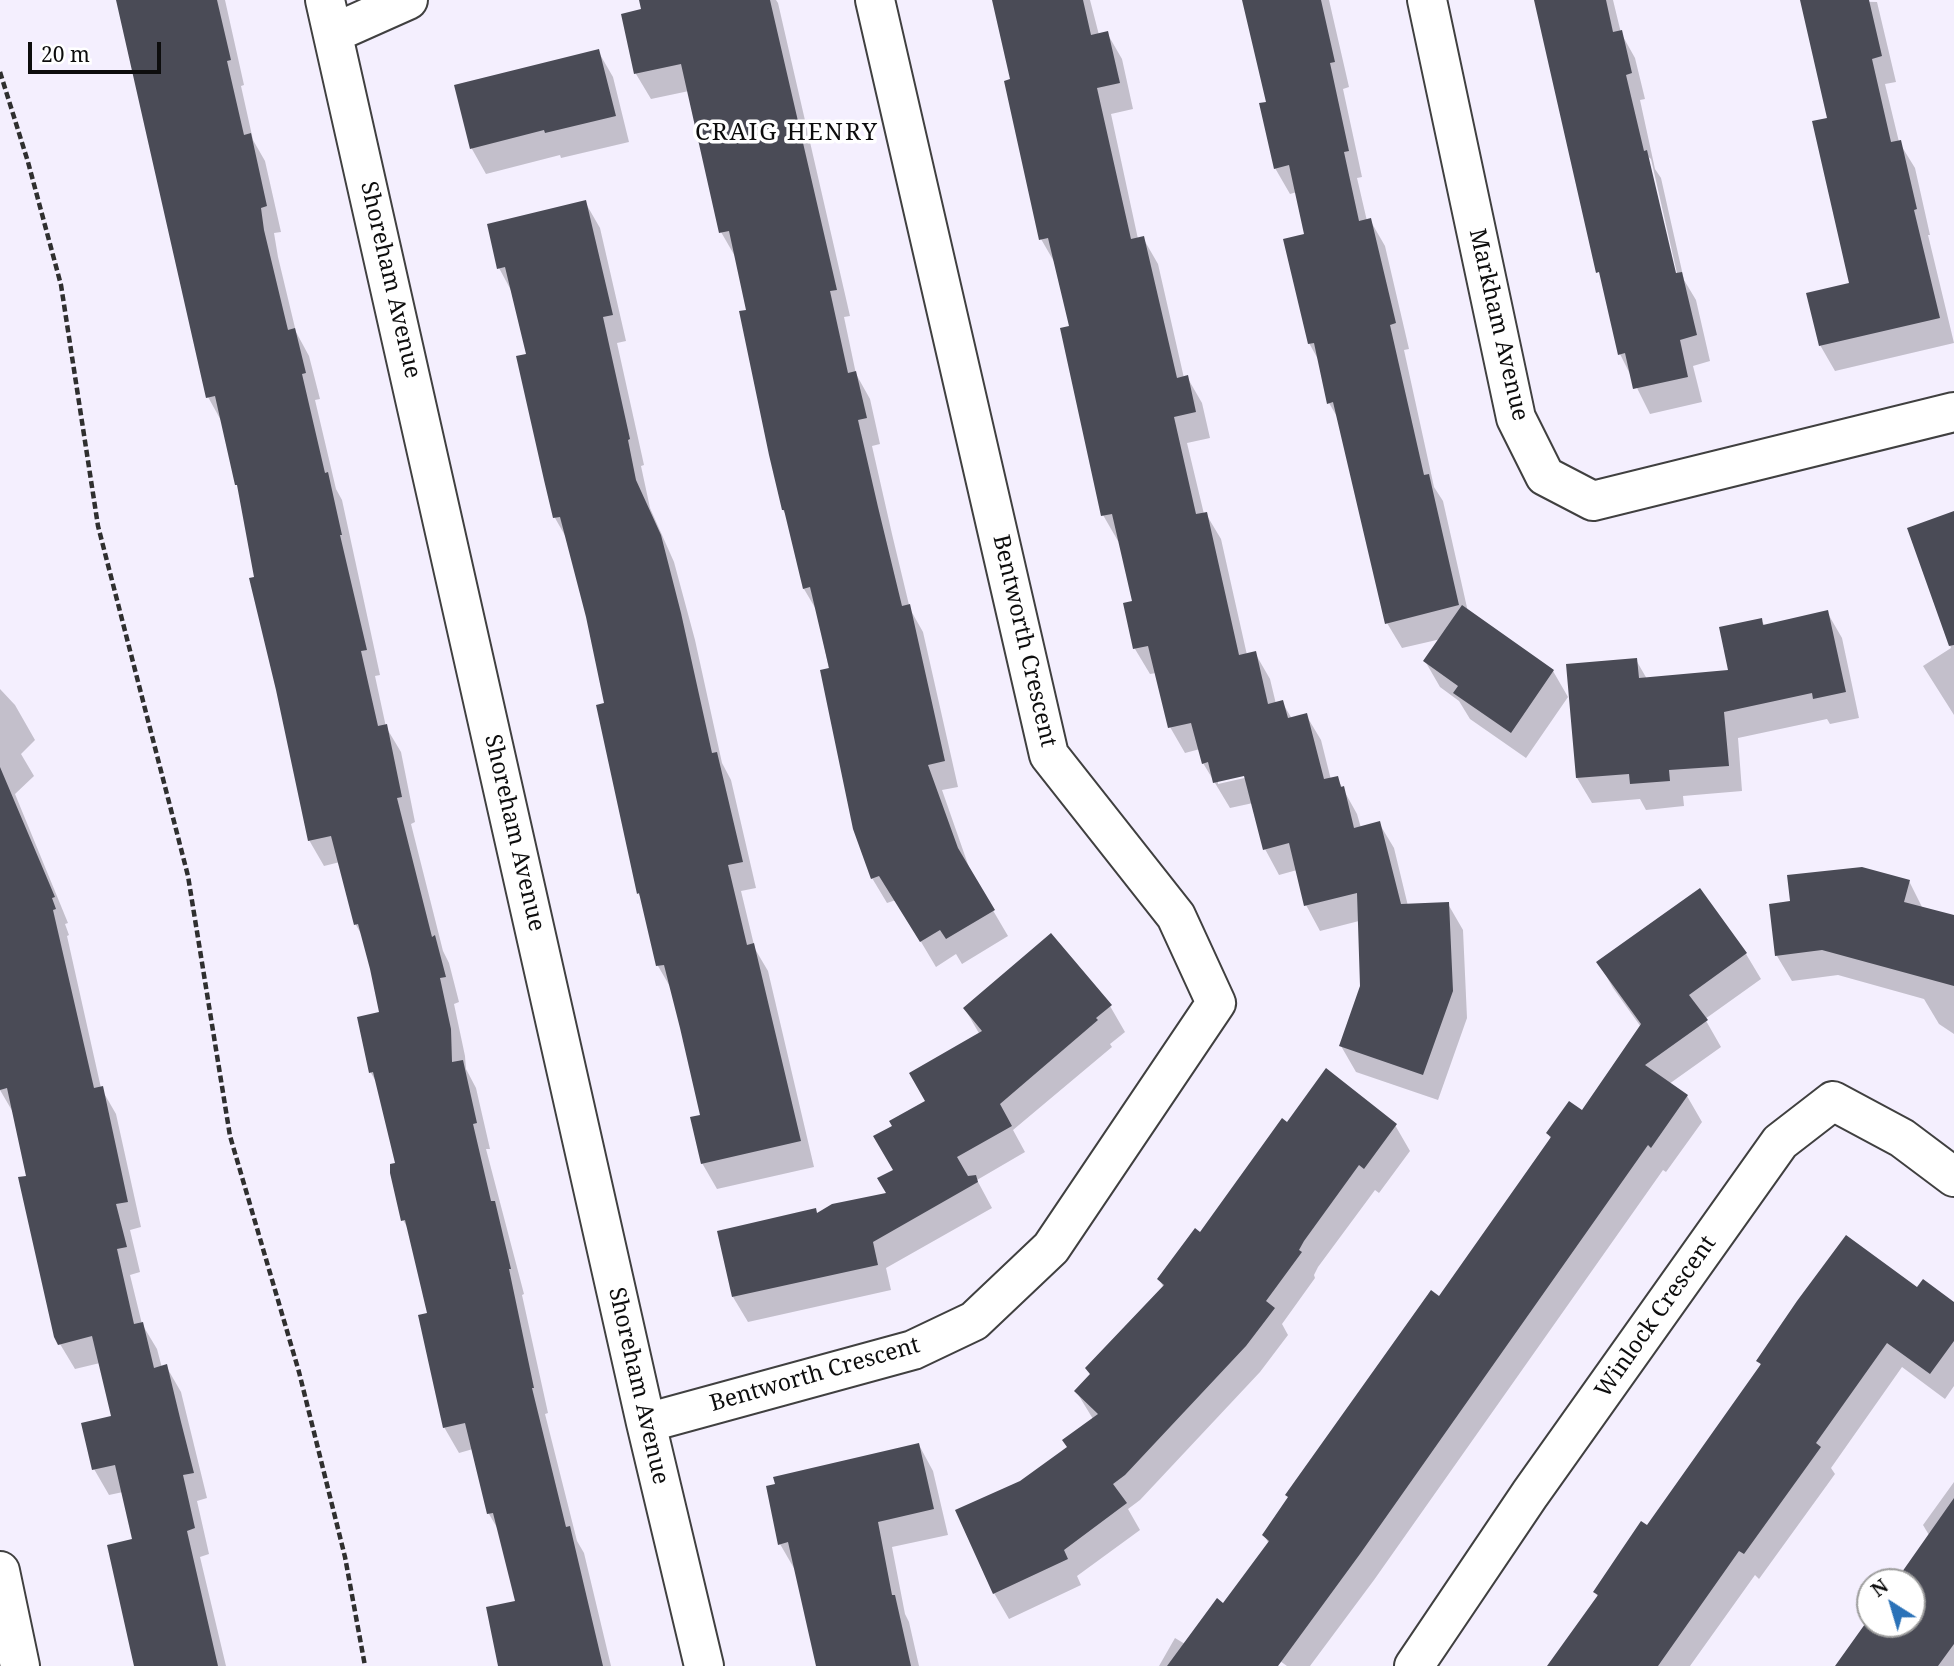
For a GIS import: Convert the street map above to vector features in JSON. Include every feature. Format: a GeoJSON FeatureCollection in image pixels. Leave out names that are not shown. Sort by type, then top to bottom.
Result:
{"type":"FeatureCollection","features":[{"type":"Feature","properties":{"kind":"street"},"geometry":{"type":"LineString","coordinates":[[330,17],[408,0]]}},
{"type":"Feature","properties":{"kind":"street","name":"Bentworth Crescent"},"geometry":{"type":"LineString","coordinates":[[646,1423],[913,1350],[974,1321],[1051,1248],[1216,1003],[1176,916],[1049,755],[875,0]]}},
{"type":"Feature","properties":{"kind":"street","name":"Markham Avenue"},"geometry":{"type":"LineString","coordinates":[[1426,0],[1516,418],[1545,476],[1593,501],[1954,412]]}},
{"type":"Feature","properties":{"kind":"street","name":"Shoreham Avenue"},"geometry":{"type":"LineString","coordinates":[[330,17],[646,1423],[705,1666]]}},
{"type":"Feature","properties":{"kind":"street","name":"Winlock Crescent"},"geometry":{"type":"LineString","coordinates":[[1414,1666],[1530,1494],[1780,1142],[1833,1101],[1902,1138],[1954,1177]]}},
{"type":"Feature","properties":{"kind":"street"},"geometry":{"type":"LineString","coordinates":[[0,1571],[20,1666]]}},
{"type":"Feature","properties":{"kind":"path"},"geometry":{"type":"LineString","coordinates":[[0,72],[29,162],[61,285],[98,526],[188,876],[230,1136],[299,1372],[345,1557],[365,1666]]}},
{"type":"Feature","properties":{"kind":"building"},"geometry":{"type":"Polygon","coordinates":[[[116,0],[217,0],[231,60],[227,61],[244,135],[251,133],[267,206],[261,208],[264,230],[288,330],[295,328],[306,373],[302,374],[342,535],[367,650],[361,651],[378,726],[387,724],[402,797],[397,798],[432,937],[435,935],[446,977],[440,978],[451,1029],[452,1062],[463,1060],[477,1123],[473,1124],[491,1201],[495,1201],[511,1269],[532,1388],[566,1527],[570,1526],[603,1666],[498,1666],[486,1607],[515,1601],[493,1513],[487,1514],[465,1423],[443,1428],[418,1315],[427,1313],[405,1220],[401,1221],[390,1173],[390,1164],[395,1163],[373,1072],[369,1073],[357,1017],[379,1012],[370,969],[358,924],[354,925],[331,836],[308,841],[249,578],[254,577],[237,485],[215,396],[206,398],[116,0]]]}},
{"type":"Feature","properties":{"kind":"building"},"geometry":{"type":"Polygon","coordinates":[[[639,0],[770,0],[837,290],[830,291],[848,373],[856,371],[867,418],[858,420],[878,507],[902,606],[910,604],[945,761],[928,765],[958,848],[995,910],[946,939],[940,930],[920,942],[879,876],[871,879],[853,829],[820,670],[829,668],[810,587],[803,589],[769,455],[739,311],[746,310],[729,231],[719,233],[681,64],[634,74],[621,14],[641,9],[639,0]]]}},
{"type":"Feature","properties":{"kind":"building"},"geometry":{"type":"Polygon","coordinates":[[[992,0],[1083,0],[1091,35],[1108,31],[1120,83],[1097,88],[1131,239],[1144,236],[1177,378],[1188,375],[1196,412],[1174,417],[1196,514],[1207,512],[1239,655],[1256,651],[1268,704],[1283,700],[1288,718],[1307,713],[1324,779],[1338,776],[1341,787],[1344,786],[1354,828],[1380,821],[1401,904],[1449,902],[1453,991],[1423,1075],[1339,1046],[1360,986],[1357,893],[1304,906],[1289,843],[1263,850],[1244,776],[1213,783],[1208,762],[1202,764],[1191,723],[1168,728],[1148,646],[1133,649],[1123,603],[1132,601],[1112,514],[1101,516],[1060,328],[1069,326],[1048,238],[1039,240],[1004,81],[1010,79],[992,0]]]}},
{"type":"Feature","properties":{"kind":"building"},"geometry":{"type":"Polygon","coordinates":[[[1242,0],[1321,0],[1335,62],[1330,63],[1349,151],[1344,152],[1359,221],[1371,218],[1396,323],[1390,325],[1424,475],[1429,474],[1459,605],[1385,624],[1333,402],[1327,404],[1314,343],[1308,344],[1283,239],[1304,234],[1289,165],[1274,169],[1259,103],[1266,102],[1242,0]]]}},
{"type":"Feature","properties":{"kind":"building"},"geometry":{"type":"Polygon","coordinates":[[[1534,0],[1606,0],[1613,32],[1622,30],[1632,73],[1626,75],[1644,151],[1647,150],[1676,273],[1682,272],[1697,335],[1680,340],[1688,377],[1633,389],[1625,353],[1618,355],[1599,272],[1596,273],[1534,0]]]}},
{"type":"Feature","properties":{"kind":"building"},"geometry":{"type":"Polygon","coordinates":[[[1800,0],[1869,0],[1882,56],[1872,59],[1891,142],[1901,140],[1917,209],[1914,210],[1940,318],[1819,346],[1806,293],[1849,283],[1812,121],[1827,118],[1800,0]]]}},
{"type":"Feature","properties":{"kind":"building"},"geometry":{"type":"Polygon","coordinates":[[[599,49],[616,116],[545,133],[544,130],[470,149],[454,85],[599,49]]]}},
{"type":"Feature","properties":{"kind":"building"},"geometry":{"type":"Polygon","coordinates":[[[586,200],[613,315],[603,317],[630,439],[628,440],[636,480],[661,535],[712,753],[717,752],[743,862],[728,865],[747,945],[754,943],[801,1141],[701,1164],[690,1117],[700,1115],[664,965],[656,966],[639,893],[637,894],[596,705],[604,703],[586,617],[560,517],[553,518],[516,356],[526,354],[505,267],[497,269],[487,224],[586,200]]]}},
{"type":"Feature","properties":{"kind":"building"},"geometry":{"type":"Polygon","coordinates":[[[1954,511],[1954,645],[1949,646],[1907,528],[1954,511]]]}},
{"type":"Feature","properties":{"kind":"building"},"geometry":{"type":"Polygon","coordinates":[[[1462,605],[1554,670],[1511,733],[1453,693],[1458,686],[1423,661],[1462,605]]]}},
{"type":"Feature","properties":{"kind":"building"},"geometry":{"type":"Polygon","coordinates":[[[1828,610],[1846,692],[1813,699],[1812,693],[1724,712],[1729,766],[1669,770],[1670,781],[1630,784],[1629,774],[1576,778],[1566,664],[1637,658],[1639,678],[1728,670],[1719,627],[1762,618],[1763,625],[1828,610]]]}},
{"type":"Feature","properties":{"kind":"building"},"geometry":{"type":"Polygon","coordinates":[[[0,767],[55,897],[52,898],[56,909],[53,910],[94,1088],[103,1086],[128,1202],[116,1204],[127,1247],[117,1249],[134,1324],[143,1322],[154,1368],[167,1364],[194,1473],[183,1475],[195,1528],[187,1531],[218,1666],[134,1666],[107,1545],[132,1539],[115,1465],[92,1470],[81,1423],[111,1416],[92,1336],[58,1345],[54,1337],[18,1177],[26,1176],[7,1088],[0,1090],[0,767]]]}},
{"type":"Feature","properties":{"kind":"building"},"geometry":{"type":"Polygon","coordinates":[[[1862,867],[1910,880],[1904,902],[1954,915],[1954,986],[1822,950],[1775,956],[1769,904],[1790,901],[1787,875],[1862,867]]]}},
{"type":"Feature","properties":{"kind":"building"},"geometry":{"type":"Polygon","coordinates":[[[1700,888],[1747,953],[1689,995],[1708,1020],[1645,1065],[1688,1095],[1651,1148],[1648,1145],[1278,1666],[1167,1666],[1217,1598],[1223,1603],[1269,1541],[1262,1535],[1288,1497],[1285,1495],[1431,1290],[1439,1296],[1551,1137],[1546,1133],[1569,1101],[1582,1110],[1641,1024],[1596,962],[1700,888]]]}},
{"type":"Feature","properties":{"kind":"building"},"geometry":{"type":"Polygon","coordinates":[[[1051,933],[1112,1005],[1000,1104],[1012,1126],[957,1157],[968,1176],[976,1175],[978,1182],[873,1242],[878,1265],[732,1297],[717,1231],[816,1208],[817,1213],[832,1204],[886,1193],[877,1178],[893,1170],[873,1136],[892,1126],[889,1121],[925,1101],[909,1073],[982,1031],[963,1008],[1051,933]]]}},
{"type":"Feature","properties":{"kind":"building"},"geometry":{"type":"Polygon","coordinates":[[[1326,1068],[1397,1124],[1364,1169],[1359,1165],[1304,1241],[1299,1250],[1302,1252],[1266,1301],[1275,1308],[1246,1346],[1125,1475],[1113,1484],[1127,1503],[1064,1550],[1068,1559],[993,1594],[955,1510],[1020,1481],[1067,1447],[1062,1440],[1098,1414],[1074,1391],[1090,1374],[1085,1368],[1164,1285],[1157,1279],[1195,1228],[1200,1232],[1282,1118],[1287,1122],[1326,1068]]]}},
{"type":"Feature","properties":{"kind":"building"},"geometry":{"type":"Polygon","coordinates":[[[1846,1235],[1917,1287],[1923,1279],[1954,1302],[1954,1341],[1930,1374],[1887,1343],[1816,1443],[1821,1447],[1744,1554],[1739,1551],[1658,1666],[1547,1666],[1598,1595],[1593,1592],[1641,1521],[1647,1525],[1761,1364],[1756,1361],[1797,1301],[1846,1235]]]}},
{"type":"Feature","properties":{"kind":"building"},"geometry":{"type":"Polygon","coordinates":[[[919,1443],[934,1509],[878,1522],[892,1595],[895,1595],[911,1666],[816,1666],[788,1542],[778,1545],[766,1486],[775,1484],[773,1477],[919,1443]]]}},
{"type":"Feature","properties":{"kind":"building"},"geometry":{"type":"Polygon","coordinates":[[[1954,1498],[1954,1644],[1938,1666],[1835,1666],[1856,1637],[1926,1638],[1926,1568],[1905,1568],[1954,1498]]]}},
{"type":"Feature","properties":{"kind":"district","name":"CRAIG HENRY"},"geometry":{"type":"Point","coordinates":[787,133]}}]}
